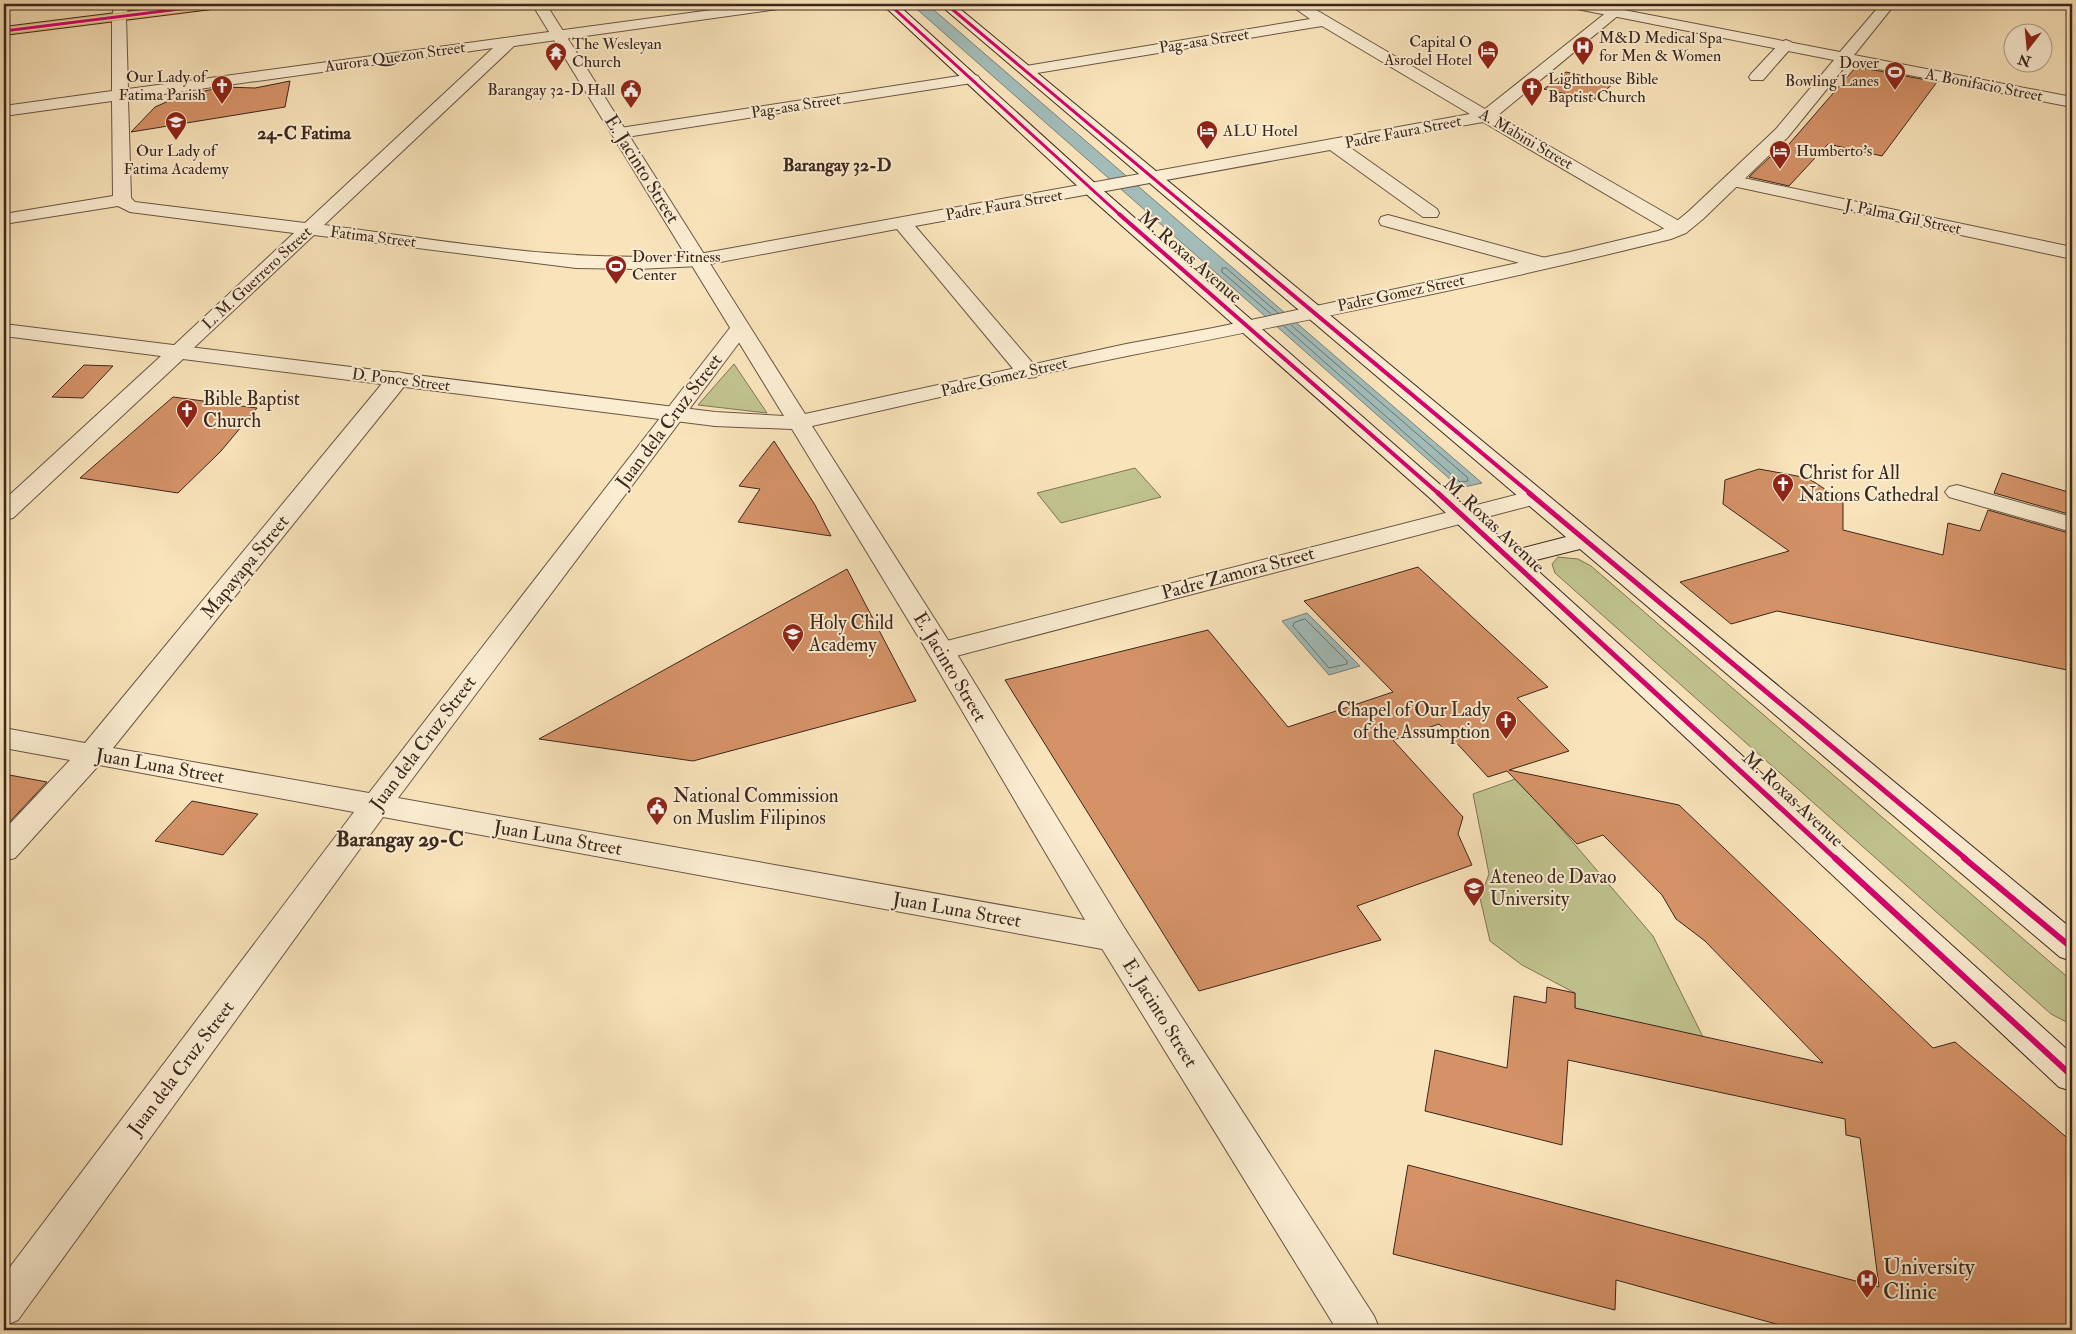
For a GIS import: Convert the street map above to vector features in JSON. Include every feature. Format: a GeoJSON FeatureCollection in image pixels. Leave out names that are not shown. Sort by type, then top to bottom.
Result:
{"type":"FeatureCollection","features":[{"type":"Feature","properties":{"kind":"main road"},"geometry":{"type":"LineString","coordinates":[[4,24],[164,4]]}},
{"type":"Feature","properties":{"kind":"main road"},"geometry":{"type":"LineString","coordinates":[[4,31],[120,10],[220,4]]}},
{"type":"Feature","properties":{"kind":"street","name":"E. Jacinto Street"},"geometry":{"type":"LineString","coordinates":[[540,4],[941,650],[1113,938],[1360,1330]]}},
{"type":"Feature","properties":{"kind":"street","name":"Aurora Quezon Street"},"geometry":{"type":"LineString","coordinates":[[4,111],[785,4]]}},
{"type":"Feature","properties":{"kind":"street","name":"M. Roxas Avenue"},"geometry":{"type":"LineString","coordinates":[[889,4],[972,79],[1102,187],[1257,325],[2072,1076]]}},
{"type":"Feature","properties":{"kind":"street","name":"M. Roxas Avenue"},"geometry":{"type":"LineString","coordinates":[[946,4],[1025,70],[1144,180],[1315,312],[2072,948]]}},
{"type":"Feature","properties":{"kind":"street","name":"A. Mabini Street"},"geometry":{"type":"LineString","coordinates":[[1296,4],[1679,228]]}},
{"type":"Feature","properties":{"kind":"street","name":"A. Bonifacio Street"},"geometry":{"type":"LineString","coordinates":[[1572,4],[1620,8],[1786,45],[2072,102]]}},
{"type":"Feature","properties":{"kind":"street","name":"Padre Gomez Street"},"geometry":{"type":"LineString","coordinates":[[800,422],[1657,238],[1679,228],[1734,181],[1782,133],[1843,56],[1888,4]]}},
{"type":"Feature","properties":{"kind":"street"},"geometry":{"type":"LineString","coordinates":[[1487,116],[1620,8]]}},
{"type":"Feature","properties":{"kind":"street"},"geometry":{"type":"LineString","coordinates":[[4,219],[122,200],[120,10]]}},
{"type":"Feature","properties":{"kind":"street","name":"Pag-asa Street"},"geometry":{"type":"LineString","coordinates":[[1025,70],[1323,21]]}},
{"type":"Feature","properties":{"kind":"street","name":"L. M. Guerrero Street"},"geometry":{"type":"LineString","coordinates":[[4,513],[509,42]]}},
{"type":"Feature","properties":{"kind":"street"},"geometry":{"type":"LineString","coordinates":[[1757,77],[1786,45]]}},
{"type":"Feature","properties":{"kind":"street","name":"Pag-asa Street"},"geometry":{"type":"LineString","coordinates":[[620,134],[972,79]]}},
{"type":"Feature","properties":{"kind":"street","name":"Padre Faura Street"},"geometry":{"type":"LineString","coordinates":[[699,260],[1487,116]]}},
{"type":"Feature","properties":{"kind":"street"},"geometry":{"type":"LineString","coordinates":[[1335,145],[1430,213]]}},
{"type":"Feature","properties":{"kind":"street","name":"J. Palma Gil Street"},"geometry":{"type":"LineString","coordinates":[[1734,181],[2072,253]]}},
{"type":"Feature","properties":{"kind":"street","name":"Fatima Street"},"geometry":{"type":"LineString","coordinates":[[122,200],[130,207],[145,210],[576,262],[658,264],[699,260]]}},
{"type":"Feature","properties":{"kind":"street"},"geometry":{"type":"LineString","coordinates":[[1388,221],[1542,264]]}},
{"type":"Feature","properties":{"kind":"street"},"geometry":{"type":"LineString","coordinates":[[902,223],[1028,372]]}},
{"type":"Feature","properties":{"kind":"street","name":"Juan dela Cruz Street"},"geometry":{"type":"LineString","coordinates":[[4,1307],[376,805],[740,328]]}},
{"type":"Feature","properties":{"kind":"street","name":"D. Ponce Street"},"geometry":{"type":"LineString","coordinates":[[4,330],[675,414],[747,422],[800,422]]}},
{"type":"Feature","properties":{"kind":"street","name":"Mapayapa Street"},"geometry":{"type":"LineString","coordinates":[[4,850],[92,754],[398,379]]}},
{"type":"Feature","properties":{"kind":"street"},"geometry":{"type":"LineString","coordinates":[[1957,492],[2072,525]]}},
{"type":"Feature","properties":{"kind":"street","name":"Padre Zamora Street"},"geometry":{"type":"LineString","coordinates":[[941,650],[1535,497]]}},
{"type":"Feature","properties":{"kind":"street"},"geometry":{"type":"LineString","coordinates":[[1510,559],[1586,540]]}},
{"type":"Feature","properties":{"kind":"street","name":"Juan Luna Street"},"geometry":{"type":"LineString","coordinates":[[4,738],[1113,938]]}},
{"type":"Feature","properties":{"kind":"green space"},"geometry":{"type":"Polygon","coordinates":[[[734,364],[767,413],[698,405],[734,364]]]}},
{"type":"Feature","properties":{"kind":"green space"},"geometry":{"type":"Polygon","coordinates":[[[1135,468],[1161,497],[1061,523],[1037,493],[1135,468]]]}},
{"type":"Feature","properties":{"kind":"green space"},"geometry":{"type":"Polygon","coordinates":[[[1558,557],[1578,559],[1591,566],[2072,981],[2072,1025],[2051,1014],[1555,573],[1552,564],[1558,557]]]}},
{"type":"Feature","properties":{"kind":"green space"},"geometry":{"type":"Polygon","coordinates":[[[1518,778],[1653,936],[1703,1037],[1575,1008],[1575,993],[1522,965],[1490,941],[1480,898],[1489,874],[1473,794],[1518,778]]]}},
{"type":"Feature","properties":{"kind":"water"},"geometry":{"type":"Polygon","coordinates":[[[911,4],[927,4],[1482,483],[1460,488],[911,4]]]}},
{"type":"Feature","properties":{"kind":"water"},"geometry":{"type":"Polygon","coordinates":[[[1307,613],[1360,666],[1329,675],[1282,621],[1307,613]]]}},
{"type":"Feature","properties":{"kind":"building"},"geometry":{"type":"Polygon","coordinates":[[[1855,68],[1937,82],[1882,156],[1828,144],[1789,186],[1749,177],[1770,157],[1777,158],[1855,68]]]}},
{"type":"Feature","properties":{"kind":"building"},"geometry":{"type":"Polygon","coordinates":[[[1566,72],[1614,83],[1594,100],[1544,89],[1566,72]]]}},
{"type":"Feature","properties":{"kind":"building","name":"Our Lady of Fatima Parish"},"geometry":{"type":"Polygon","coordinates":[[[290,81],[285,107],[131,132],[155,107],[180,96],[224,87],[255,88],[290,81]]]}},
{"type":"Feature","properties":{"kind":"building"},"geometry":{"type":"Polygon","coordinates":[[[84,365],[113,366],[83,398],[52,397],[84,365]]]}},
{"type":"Feature","properties":{"kind":"building","name":"Bible Baptist Church"},"geometry":{"type":"Polygon","coordinates":[[[173,397],[257,408],[221,451],[178,493],[80,478],[173,397]]]}},
{"type":"Feature","properties":{"kind":"building"},"geometry":{"type":"Polygon","coordinates":[[[774,441],[815,505],[831,536],[738,522],[760,489],[739,486],[774,441]]]}},
{"type":"Feature","properties":{"kind":"building"},"geometry":{"type":"Polygon","coordinates":[[[1759,469],[1808,478],[1843,501],[1843,530],[1943,555],[1948,523],[1980,531],[1988,510],[2072,534],[2072,671],[1777,611],[1731,624],[1680,582],[1789,551],[1723,504],[1725,480],[1759,469]]]}},
{"type":"Feature","properties":{"kind":"building"},"geometry":{"type":"Polygon","coordinates":[[[2002,473],[2072,493],[2072,515],[1994,493],[2002,473]]]}},
{"type":"Feature","properties":{"kind":"building"},"geometry":{"type":"Polygon","coordinates":[[[1418,567],[1548,687],[1517,698],[1569,751],[1509,770],[1679,805],[1933,1048],[1955,1042],[2072,1142],[2072,1330],[1798,1330],[1616,1280],[1615,1310],[1393,1254],[1408,1165],[1879,1287],[1860,1138],[1846,1135],[1845,1119],[1568,1060],[1562,1145],[1425,1111],[1435,1050],[1507,1068],[1514,996],[1546,1003],[1547,987],[1575,993],[1575,1008],[1823,1063],[1705,941],[1676,919],[1662,895],[1603,835],[1577,844],[1507,771],[1488,777],[1439,724],[1393,740],[1463,817],[1458,834],[1472,865],[1357,906],[1381,940],[1199,991],[1005,680],[1208,630],[1288,727],[1393,692],[1304,601],[1418,567]]]}},
{"type":"Feature","properties":{"kind":"building","name":"Holy Child Academy"},"geometry":{"type":"Polygon","coordinates":[[[847,569],[916,701],[693,761],[539,739],[847,569]]]}},
{"type":"Feature","properties":{"kind":"building"},"geometry":{"type":"Polygon","coordinates":[[[4,774],[47,782],[4,828],[4,774]]]}},
{"type":"Feature","properties":{"kind":"building"},"geometry":{"type":"Polygon","coordinates":[[[192,801],[258,814],[223,855],[155,841],[192,801]]]}},
{"type":"Feature","properties":{"kind":"cycle path"},"geometry":{"type":"LineString","coordinates":[[4,31],[220,4]]}},
{"type":"Feature","properties":{"kind":"cycle path"},"geometry":{"type":"LineString","coordinates":[[889,4],[1091,189],[1439,494],[2072,1076]]}},
{"type":"Feature","properties":{"kind":"cycle path"},"geometry":{"type":"LineString","coordinates":[[946,4],[2072,948]]}},
{"type":"Feature","properties":{"kind":"place","name":"M&D Medical Spa for Men & Women"},"geometry":{"type":"Point","coordinates":[1583,66]}},
{"type":"Feature","properties":{"kind":"place","name":"Capital O Asrodel Hotel"},"geometry":{"type":"Point","coordinates":[1488,70]}},
{"type":"Feature","properties":{"kind":"place","name":"The Wesleyan Church"},"geometry":{"type":"Point","coordinates":[556,72]}},
{"type":"Feature","properties":{"kind":"place","name":"Dover Bowling Lanes"},"geometry":{"type":"Point","coordinates":[1895,91]}},
{"type":"Feature","properties":{"kind":"place","name":"Our Lady of Fatima Parish"},"geometry":{"type":"Point","coordinates":[222,105]}},
{"type":"Feature","properties":{"kind":"place","name":"Lighthouse Bible Baptist Church"},"geometry":{"type":"Point","coordinates":[1532,107]}},
{"type":"Feature","properties":{"kind":"place","name":"Barangay 32-D Hall"},"geometry":{"type":"Point","coordinates":[631,109]}},
{"type":"Feature","properties":{"kind":"place","name":"Our Lady of Fatima Academy"},"geometry":{"type":"Point","coordinates":[176,141]}},
{"type":"Feature","properties":{"kind":"place","name":"ALU Hotel"},"geometry":{"type":"Point","coordinates":[1207,150]}},
{"type":"Feature","properties":{"kind":"place","name":"Humberto's"},"geometry":{"type":"Point","coordinates":[1780,170]}},
{"type":"Feature","properties":{"kind":"place","name":"Dover Fitness Center"},"geometry":{"type":"Point","coordinates":[616,285]}},
{"type":"Feature","properties":{"kind":"place","name":"Bible Baptist Church"},"geometry":{"type":"Point","coordinates":[187,429]}},
{"type":"Feature","properties":{"kind":"place","name":"Christ for All Nations Cathedral"},"geometry":{"type":"Point","coordinates":[1783,503]}},
{"type":"Feature","properties":{"kind":"place","name":"Holy Child Academy"},"geometry":{"type":"Point","coordinates":[793,653]}},
{"type":"Feature","properties":{"kind":"place","name":"Chapel of Our Lady of the Assumption"},"geometry":{"type":"Point","coordinates":[1506,740]}},
{"type":"Feature","properties":{"kind":"place","name":"National Commission on Muslim Filipinos"},"geometry":{"type":"Point","coordinates":[657,826]}},
{"type":"Feature","properties":{"kind":"place","name":"Ateneo de Davao University"},"geometry":{"type":"Point","coordinates":[1474,907]}},
{"type":"Feature","properties":{"kind":"place","name":"University Clinic"},"geometry":{"type":"Point","coordinates":[1867,1299]}},
{"type":"Feature","properties":{"kind":"district","name":"24-C Fatima"},"geometry":{"type":"Point","coordinates":[304,133]}},
{"type":"Feature","properties":{"kind":"district","name":"Barangay 32-D"},"geometry":{"type":"Point","coordinates":[837,165]}},
{"type":"Feature","properties":{"kind":"district","name":"Barangay 29-C"},"geometry":{"type":"Point","coordinates":[400,839]}}]}
